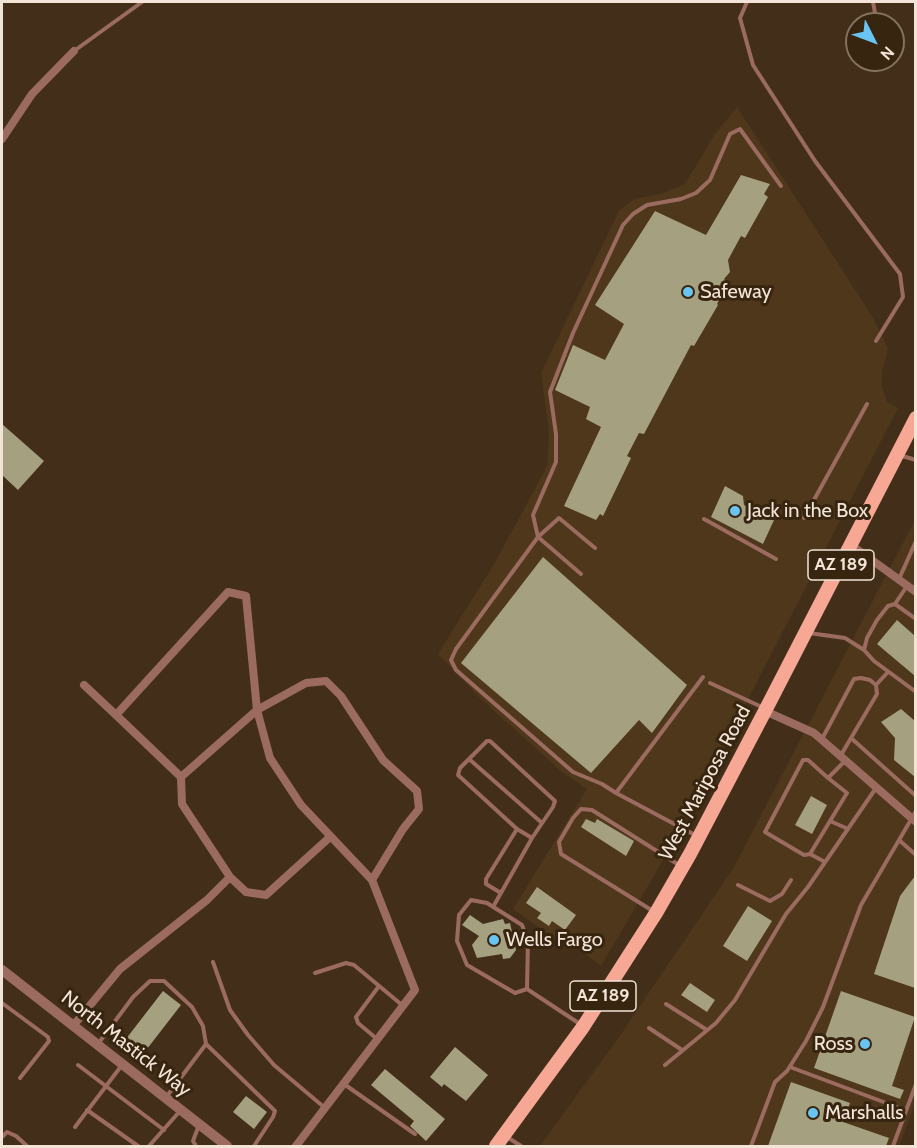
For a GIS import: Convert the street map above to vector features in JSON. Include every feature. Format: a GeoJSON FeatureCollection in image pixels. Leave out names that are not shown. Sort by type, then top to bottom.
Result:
{"type":"FeatureCollection","features":[{"type":"Feature","properties":{"kind":"main road","name":"West Mariposa Road"},"geometry":{"type":"LineString","coordinates":[[496,1146],[583,1027],[656,913],[766,710],[915,418]]}},
{"type":"Feature","properties":{"kind":"street"},"geometry":{"type":"LineString","coordinates":[[2,139],[32,94],[74,51]]}},
{"type":"Feature","properties":{"kind":"street"},"geometry":{"type":"LineString","coordinates":[[851,545],[915,592]]}},
{"type":"Feature","properties":{"kind":"street"},"geometry":{"type":"LineString","coordinates":[[116,715],[228,592],[246,596],[257,710],[270,759],[301,805],[372,880],[415,990],[296,1146]]}},
{"type":"Feature","properties":{"kind":"street"},"geometry":{"type":"LineString","coordinates":[[181,777],[257,710],[306,683],[326,681],[341,696],[383,760],[417,791],[419,809],[403,829],[372,880]]}},
{"type":"Feature","properties":{"kind":"street"},"geometry":{"type":"LineString","coordinates":[[84,685],[181,777],[182,804],[231,877],[246,892],[266,895],[330,837]]}},
{"type":"Feature","properties":{"kind":"street"},"geometry":{"type":"LineString","coordinates":[[766,710],[814,733],[914,817]]}},
{"type":"Feature","properties":{"kind":"street"},"geometry":{"type":"LineString","coordinates":[[73,1026],[120,969],[207,900],[231,877]]}},
{"type":"Feature","properties":{"kind":"street","name":"North Mastick Way"},"geometry":{"type":"LineString","coordinates":[[2,970],[227,1146]]}},
{"type":"Feature","properties":{"kind":"lane"},"geometry":{"type":"LineString","coordinates":[[74,51],[142,2]]}},
{"type":"Feature","properties":{"kind":"lane"},"geometry":{"type":"LineString","coordinates":[[747,2],[740,18],[753,65],[815,161],[900,273],[903,297],[876,341]]}},
{"type":"Feature","properties":{"kind":"lane"},"geometry":{"type":"LineString","coordinates":[[581,574],[538,537],[533,515],[556,462],[556,434],[550,392],[573,333],[623,225],[633,214],[647,205],[681,199],[696,193],[710,180],[730,134],[740,129],[781,186]]}},
{"type":"Feature","properties":{"kind":"lane"},"geometry":{"type":"LineString","coordinates":[[804,518],[867,405]]}},
{"type":"Feature","properties":{"kind":"lane"},"geometry":{"type":"LineString","coordinates":[[897,454],[915,460]]}},
{"type":"Feature","properties":{"kind":"lane"},"geometry":{"type":"LineString","coordinates":[[595,548],[559,518],[538,537],[456,649],[451,660],[456,670],[573,772],[602,784],[698,837]]}},
{"type":"Feature","properties":{"kind":"lane"},"geometry":{"type":"LineString","coordinates":[[704,519],[776,559]]}},
{"type":"Feature","properties":{"kind":"lane"},"geometry":{"type":"LineString","coordinates":[[864,650],[867,638],[877,620],[888,606],[894,604],[903,583],[915,541]]}},
{"type":"Feature","properties":{"kind":"lane"},"geometry":{"type":"LineString","coordinates":[[894,604],[915,619]]}},
{"type":"Feature","properties":{"kind":"lane"},"geometry":{"type":"LineString","coordinates":[[806,633],[845,638],[864,650],[874,661],[915,692]]}},
{"type":"Feature","properties":{"kind":"lane"},"geometry":{"type":"LineString","coordinates":[[876,685],[888,672]]}},
{"type":"Feature","properties":{"kind":"lane"},"geometry":{"type":"LineString","coordinates":[[616,793],[703,677]]}},
{"type":"Feature","properties":{"kind":"lane"},"geometry":{"type":"LineString","coordinates":[[821,740],[854,679],[870,680],[876,685],[877,694],[851,738],[843,758],[828,778]]}},
{"type":"Feature","properties":{"kind":"lane"},"geometry":{"type":"LineString","coordinates":[[710,683],[766,710]]}},
{"type":"Feature","properties":{"kind":"lane"},"geometry":{"type":"LineString","coordinates":[[851,738],[915,796]]}},
{"type":"Feature","properties":{"kind":"lane"},"geometry":{"type":"LineString","coordinates":[[493,907],[555,801],[490,741],[487,741],[460,768],[458,775],[517,829],[532,838]]}},
{"type":"Feature","properties":{"kind":"lane"},"geometry":{"type":"LineString","coordinates":[[469,759],[542,823]]}},
{"type":"Feature","properties":{"kind":"lane"},"geometry":{"type":"LineString","coordinates":[[810,854],[847,793],[808,760],[803,760],[765,832],[804,855],[810,854],[825,862]]}},
{"type":"Feature","properties":{"kind":"lane"},"geometry":{"type":"LineString","coordinates":[[665,1065],[707,1030],[735,1000],[786,914],[877,787]]}},
{"type":"Feature","properties":{"kind":"lane"},"geometry":{"type":"LineString","coordinates":[[656,913],[561,854],[559,842],[563,834],[581,809],[592,810],[682,867]]}},
{"type":"Feature","properties":{"kind":"lane"},"geometry":{"type":"LineString","coordinates":[[751,1146],[775,1082],[790,1067],[823,1007],[861,905],[914,817]]}},
{"type":"Feature","properties":{"kind":"lane"},"geometry":{"type":"LineString","coordinates":[[830,821],[848,829]]}},
{"type":"Feature","properties":{"kind":"lane"},"geometry":{"type":"LineString","coordinates":[[501,893],[486,884],[486,879],[517,829]]}},
{"type":"Feature","properties":{"kind":"lane"},"geometry":{"type":"LineString","coordinates":[[899,840],[915,855]]}},
{"type":"Feature","properties":{"kind":"lane"},"geometry":{"type":"LineString","coordinates":[[738,885],[770,901],[782,894],[791,880]]}},
{"type":"Feature","properties":{"kind":"lane"},"geometry":{"type":"LineString","coordinates":[[471,900],[487,903],[522,925],[528,940],[527,989],[515,993],[467,965],[457,941],[459,915],[471,900]]}},
{"type":"Feature","properties":{"kind":"lane"},"geometry":{"type":"LineString","coordinates":[[213,962],[230,1010],[248,1035],[274,1065],[325,1108]]}},
{"type":"Feature","properties":{"kind":"lane"},"geometry":{"type":"LineString","coordinates":[[315,973],[346,963],[354,964],[403,1006]]}},
{"type":"Feature","properties":{"kind":"lane"},"geometry":{"type":"LineString","coordinates":[[97,1045],[133,997],[150,981],[165,981],[192,1007],[203,1026],[206,1044],[275,1111],[254,1146]]}},
{"type":"Feature","properties":{"kind":"lane"},"geometry":{"type":"LineString","coordinates":[[377,1040],[358,1023],[356,1017],[379,986]]}},
{"type":"Feature","properties":{"kind":"lane"},"geometry":{"type":"LineString","coordinates":[[527,989],[583,1027]]}},
{"type":"Feature","properties":{"kind":"lane"},"geometry":{"type":"LineString","coordinates":[[2,1003],[48,1037],[49,1041],[20,1078]]}},
{"type":"Feature","properties":{"kind":"lane"},"geometry":{"type":"LineString","coordinates":[[666,1004],[707,1030]]}},
{"type":"Feature","properties":{"kind":"lane"},"geometry":{"type":"LineString","coordinates":[[649,1028],[682,1050]]}},
{"type":"Feature","properties":{"kind":"lane"},"geometry":{"type":"LineString","coordinates":[[166,1098],[206,1044]]}},
{"type":"Feature","properties":{"kind":"lane"},"geometry":{"type":"LineString","coordinates":[[78,1065],[164,1130]]}},
{"type":"Feature","properties":{"kind":"lane"},"geometry":{"type":"LineString","coordinates":[[75,1127],[123,1065]]}},
{"type":"Feature","properties":{"kind":"lane"},"geometry":{"type":"LineString","coordinates":[[790,1067],[905,1110]]}},
{"type":"Feature","properties":{"kind":"lane"},"geometry":{"type":"LineString","coordinates":[[344,1084],[415,1134]]}},
{"type":"Feature","properties":{"kind":"lane"},"geometry":{"type":"LineString","coordinates":[[893,1146],[915,1084]]}},
{"type":"Feature","properties":{"kind":"lane"},"geometry":{"type":"LineString","coordinates":[[87,1110],[138,1146]]}},
{"type":"Feature","properties":{"kind":"lane"},"geometry":{"type":"LineString","coordinates":[[149,1146],[181,1110]]}},
{"type":"Feature","properties":{"kind":"lane"},"geometry":{"type":"LineString","coordinates":[[196,1146],[193,1141],[200,1125]]}},
{"type":"Feature","properties":{"kind":"lane"},"geometry":{"type":"LineString","coordinates":[[2,1137],[7,1132],[16,1136],[27,1146]]}},
{"type":"Feature","properties":{"kind":"lane"},"geometry":{"type":"LineString","coordinates":[[505,1135],[521,1146]]}},
{"type":"Feature","properties":{"kind":"shaded area"},"geometry":{"type":"Polygon","coordinates":[[[737,107],[872,316],[888,348],[882,373],[882,387],[887,402],[898,408],[679,833],[601,966],[576,947],[554,938],[513,909],[587,789],[562,772],[480,698],[438,654],[496,561],[547,466],[549,433],[541,373],[619,211],[634,199],[660,194],[685,184],[715,134],[737,107]]]}},
{"type":"Feature","properties":{"kind":"shaded area"},"geometry":{"type":"Polygon","coordinates":[[[915,520],[916,1101],[899,1146],[540,1146],[619,1037],[734,867],[915,520]]]}},
{"type":"Feature","properties":{"kind":"building"},"geometry":{"type":"Polygon","coordinates":[[[741,175],[770,184],[764,194],[768,197],[745,238],[741,236],[728,260],[730,272],[724,279],[728,283],[718,305],[694,346],[691,345],[644,434],[639,433],[627,456],[631,458],[603,516],[600,514],[596,520],[564,506],[601,427],[586,419],[590,407],[555,390],[573,345],[605,360],[624,324],[595,305],[655,211],[706,235],[741,175]]]}},
{"type":"Feature","properties":{"kind":"building"},"geometry":{"type":"Polygon","coordinates":[[[2,424],[44,461],[18,490],[2,475],[2,424]]]}},
{"type":"Feature","properties":{"kind":"building","name":"Jack in the Box"},"geometry":{"type":"Polygon","coordinates":[[[725,486],[743,496],[744,505],[774,520],[763,544],[711,517],[725,486]]]}},
{"type":"Feature","properties":{"kind":"building"},"geometry":{"type":"Polygon","coordinates":[[[543,557],[687,685],[652,733],[639,720],[591,773],[461,663],[543,557]]]}},
{"type":"Feature","properties":{"kind":"building"},"geometry":{"type":"Polygon","coordinates":[[[897,620],[915,636],[915,676],[877,644],[897,620]]]}},
{"type":"Feature","properties":{"kind":"building"},"geometry":{"type":"Polygon","coordinates":[[[901,709],[915,721],[915,777],[894,760],[895,738],[881,722],[901,709]]]}},
{"type":"Feature","properties":{"kind":"building"},"geometry":{"type":"Polygon","coordinates":[[[811,796],[827,805],[812,834],[795,825],[811,796]]]}},
{"type":"Feature","properties":{"kind":"building"},"geometry":{"type":"Polygon","coordinates":[[[586,819],[595,823],[597,819],[634,841],[626,856],[581,827],[586,819]]]}},
{"type":"Feature","properties":{"kind":"building"},"geometry":{"type":"Polygon","coordinates":[[[915,876],[915,988],[874,974],[900,896],[915,876]]]}},
{"type":"Feature","properties":{"kind":"building"},"geometry":{"type":"Polygon","coordinates":[[[537,887],[576,915],[565,930],[552,921],[549,926],[537,918],[541,913],[526,903],[537,887]]]}},
{"type":"Feature","properties":{"kind":"building"},"geometry":{"type":"Polygon","coordinates":[[[748,906],[772,921],[747,961],[723,946],[748,906]]]}},
{"type":"Feature","properties":{"kind":"building","name":"Wells Fargo"},"geometry":{"type":"Polygon","coordinates":[[[470,915],[483,924],[503,919],[505,924],[510,923],[516,950],[510,958],[503,959],[502,954],[477,958],[472,945],[479,936],[462,925],[470,915]]]}},
{"type":"Feature","properties":{"kind":"building"},"geometry":{"type":"Polygon","coordinates":[[[690,983],[715,1000],[707,1012],[681,995],[690,983]]]}},
{"type":"Feature","properties":{"kind":"building"},"geometry":{"type":"Polygon","coordinates":[[[163,991],[181,1005],[140,1058],[122,1044],[163,991]]]}},
{"type":"Feature","properties":{"kind":"building","name":"Ross"},"geometry":{"type":"Polygon","coordinates":[[[841,991],[915,1017],[892,1086],[904,1090],[900,1099],[814,1068],[841,991]]]}},
{"type":"Feature","properties":{"kind":"building"},"geometry":{"type":"Polygon","coordinates":[[[455,1047],[488,1075],[466,1101],[444,1084],[442,1087],[430,1077],[455,1047]]]}},
{"type":"Feature","properties":{"kind":"building"},"geometry":{"type":"Polygon","coordinates":[[[385,1069],[445,1119],[426,1141],[410,1126],[414,1121],[371,1085],[385,1069]]]}},
{"type":"Feature","properties":{"kind":"building","name":"Marshalls"},"geometry":{"type":"Polygon","coordinates":[[[791,1082],[850,1103],[843,1122],[889,1138],[886,1146],[768,1146],[791,1082]]]}},
{"type":"Feature","properties":{"kind":"building"},"geometry":{"type":"Polygon","coordinates":[[[246,1096],[267,1112],[254,1129],[233,1112],[246,1096]]]}},
{"type":"Feature","properties":{"kind":"place","name":"Safeway"},"geometry":{"type":"Point","coordinates":[688,292]}},
{"type":"Feature","properties":{"kind":"place","name":"Jack in the Box"},"geometry":{"type":"Point","coordinates":[735,511]}},
{"type":"Feature","properties":{"kind":"place","name":"Wells Fargo"},"geometry":{"type":"Point","coordinates":[494,940]}},
{"type":"Feature","properties":{"kind":"place","name":"Ross"},"geometry":{"type":"Point","coordinates":[865,1044]}},
{"type":"Feature","properties":{"kind":"place","name":"Marshalls"},"geometry":{"type":"Point","coordinates":[813,1113]}}]}
